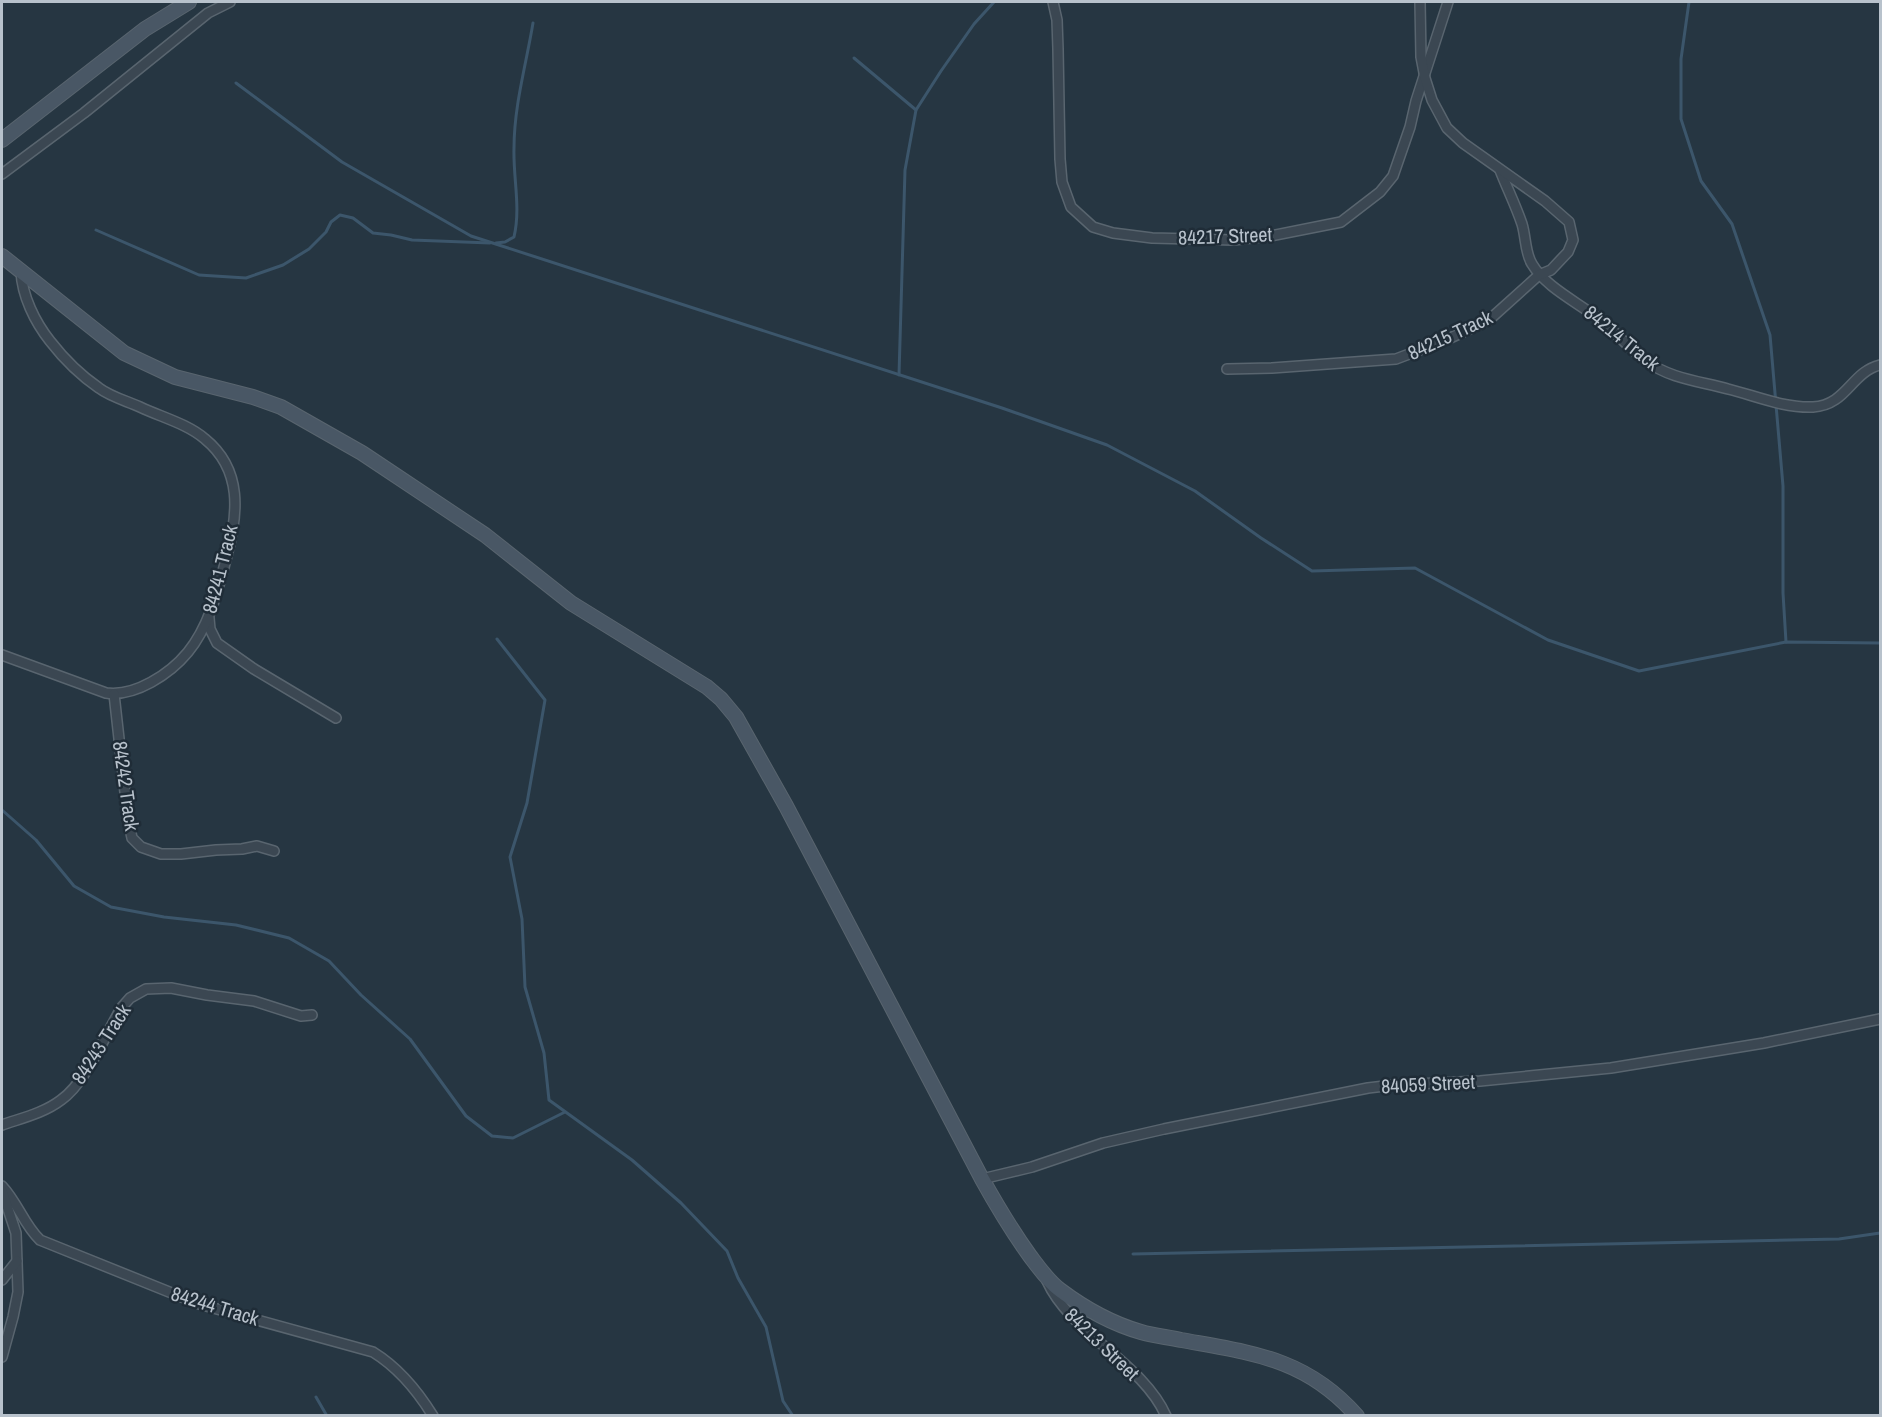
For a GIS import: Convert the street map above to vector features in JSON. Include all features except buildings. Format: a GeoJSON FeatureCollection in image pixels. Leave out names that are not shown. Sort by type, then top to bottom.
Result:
{"type":"FeatureCollection","features":[{"type":"Feature","properties":{"kind":"street"},"geometry":{"type":"LineString","coordinates":[[2,140],[144,29],[189,2]]}},
{"type":"Feature","properties":{"kind":"street"},"geometry":{"type":"LineString","coordinates":[[2,174],[84,113],[208,13],[230,2]]}},
{"type":"Feature","properties":{"kind":"street","name":"84217 Street"},"geometry":{"type":"LineString","coordinates":[[1053,2],[1057,20],[1062,182],[1071,207],[1093,228],[1113,233],[1152,238],[1233,240],[1270,236],[1341,222],[1380,192],[1393,176],[1448,2]]}},
{"type":"Feature","properties":{"kind":"street"},"geometry":{"type":"LineString","coordinates":[[1420,2],[1421,57],[1425,78]]}},
{"type":"Feature","properties":{"kind":"street","name":"84215 Track"},"geometry":{"type":"LineString","coordinates":[[1227,369],[1396,359],[1446,340],[1489,320],[1539,275],[1551,270],[1568,252],[1573,240],[1569,222],[1545,201],[1462,143],[1447,128],[1432,100],[1425,78]]}},
{"type":"Feature","properties":{"kind":"street"},"geometry":{"type":"LineString","coordinates":[[1500,170],[1523,225],[1530,262],[1539,275]]}},
{"type":"Feature","properties":{"kind":"street"},"geometry":{"type":"LineString","coordinates":[[2,256],[124,353],[175,377],[254,397],[280,407],[362,453],[485,536],[571,603],[691,676],[721,699],[736,717],[786,806],[1007,1224],[1042,1271],[1058,1289],[1085,1306],[1104,1317],[1141,1332],[1256,1354],[1288,1365],[1315,1378],[1333,1391],[1357,1416]]}},
{"type":"Feature","properties":{"kind":"street","name":"84241 Track"},"geometry":{"type":"LineString","coordinates":[[21,271],[22,287],[41,329],[66,361],[100,389],[205,438],[217,451],[234,483],[235,504],[231,540],[218,591],[200,635],[180,662],[151,683],[114,694]]}},
{"type":"Feature","properties":{"kind":"street","name":"84214 Track"},"geometry":{"type":"LineString","coordinates":[[1539,275],[1604,322],[1645,360],[1663,372],[1690,381],[1718,386],[1784,405],[1814,407],[1831,403],[1842,396],[1855,380],[1869,369],[1881,365]]}},
{"type":"Feature","properties":{"kind":"street"},"geometry":{"type":"LineString","coordinates":[[209,614],[210,629],[217,644],[336,718]]}},
{"type":"Feature","properties":{"kind":"street"},"geometry":{"type":"LineString","coordinates":[[2,656],[67,680],[114,694]]}},
{"type":"Feature","properties":{"kind":"street","name":"84242 Track"},"geometry":{"type":"LineString","coordinates":[[114,694],[128,819],[132,838],[141,847],[150,852],[171,854],[257,846],[274,851]]}},
{"type":"Feature","properties":{"kind":"street","name":"84243 Track"},"geometry":{"type":"LineString","coordinates":[[2,1125],[37,1113],[63,1100],[85,1072],[123,1007],[130,998],[146,989],[171,988],[254,1001],[301,1016],[312,1015]]}},
{"type":"Feature","properties":{"kind":"street","name":"84059 Street"},"geometry":{"type":"LineString","coordinates":[[982,1179],[1032,1167],[1103,1143],[1368,1088],[1393,1084],[1480,1081],[1611,1068],[1764,1043],[1881,1019]]}},
{"type":"Feature","properties":{"kind":"street"},"geometry":{"type":"LineString","coordinates":[[2,1189],[16,1233],[18,1292],[2,1357]]}},
{"type":"Feature","properties":{"kind":"street","name":"84244 Track"},"geometry":{"type":"LineString","coordinates":[[2,1189],[13,1198],[32,1232],[40,1240],[61,1250],[199,1304],[373,1352],[395,1368],[410,1384],[433,1416]]}},
{"type":"Feature","properties":{"kind":"street"},"geometry":{"type":"LineString","coordinates":[[2,1280],[17,1261]]}},
{"type":"Feature","properties":{"kind":"street","name":"84213 Street"},"geometry":{"type":"LineString","coordinates":[[1042,1271],[1053,1296],[1141,1381],[1162,1407],[1166,1416]]}},
{"type":"Feature","properties":{"kind":"waterway"},"geometry":{"type":"LineString","coordinates":[[899,375],[905,170],[916,110],[974,24],[994,2]]}},
{"type":"Feature","properties":{"kind":"waterway"},"geometry":{"type":"LineString","coordinates":[[1689,2],[1681,59],[1681,119],[1701,181],[1732,224],[1770,335],[1783,486],[1783,593],[1786,642]]}},
{"type":"Feature","properties":{"kind":"waterway"},"geometry":{"type":"LineString","coordinates":[[496,243],[505,242],[514,237],[516,226],[515,132],[518,101],[533,23]]}},
{"type":"Feature","properties":{"kind":"waterway"},"geometry":{"type":"LineString","coordinates":[[854,58],[916,110]]}},
{"type":"Feature","properties":{"kind":"waterway"},"geometry":{"type":"LineString","coordinates":[[236,83],[342,162],[471,236],[1002,408],[1107,445],[1195,491],[1312,571],[1415,568],[1548,640],[1639,671],[1786,642],[1880,643]]}},
{"type":"Feature","properties":{"kind":"waterway"},"geometry":{"type":"LineString","coordinates":[[96,230],[199,275],[246,278],[283,265],[309,249],[326,232],[331,222],[340,215],[353,218],[373,233],[412,240],[490,243]]}},
{"type":"Feature","properties":{"kind":"waterway"},"geometry":{"type":"LineString","coordinates":[[497,639],[545,700],[527,803],[510,857],[522,919],[525,987],[544,1053],[549,1100],[632,1160],[681,1203],[727,1251],[738,1278],[766,1327],[783,1401],[793,1416]]}},
{"type":"Feature","properties":{"kind":"waterway"},"geometry":{"type":"LineString","coordinates":[[2,810],[36,840],[74,886],[111,907],[164,917],[236,925],[289,938],[329,961],[361,995],[410,1039],[466,1116],[492,1136],[513,1138],[565,1112]]}},
{"type":"Feature","properties":{"kind":"waterway"},"geometry":{"type":"LineString","coordinates":[[1133,1254],[1839,1239],[1880,1233]]}},
{"type":"Feature","properties":{"kind":"waterway"},"geometry":{"type":"LineString","coordinates":[[316,1397],[327,1416]]}}]}
